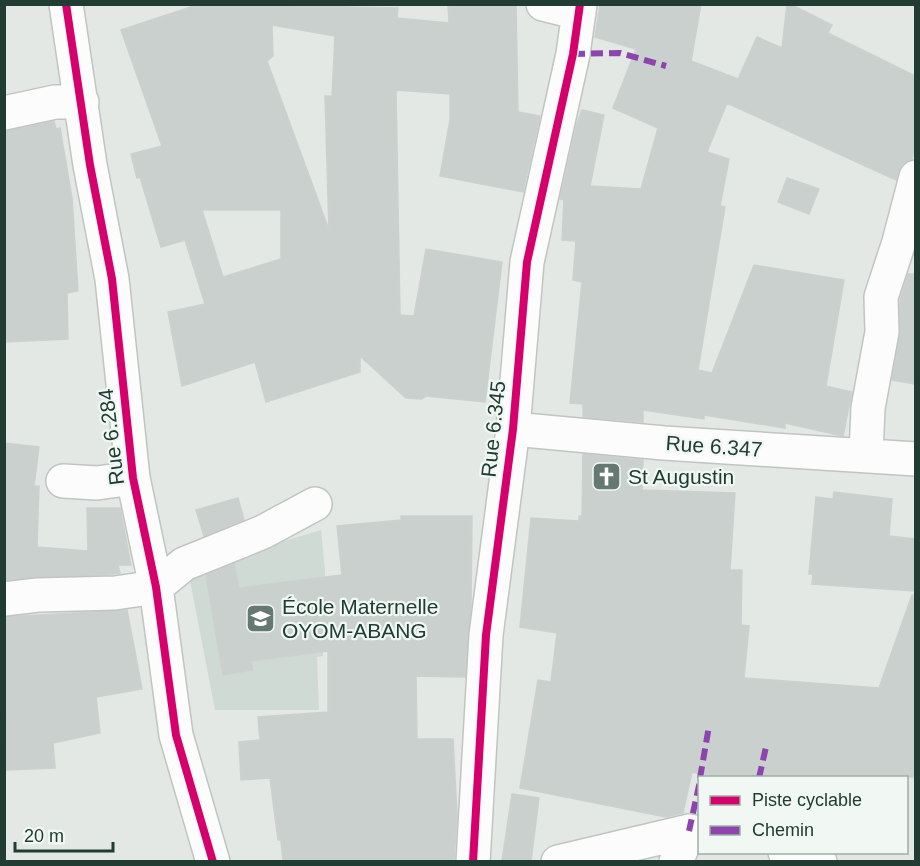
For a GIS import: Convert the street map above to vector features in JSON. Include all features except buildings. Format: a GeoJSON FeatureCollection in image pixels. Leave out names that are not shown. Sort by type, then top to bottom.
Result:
{"type":"FeatureCollection","features":[{"type":"Feature","properties":{"kind":"street","name":"Rue 6.284"},"geometry":{"type":"LineString","coordinates":[[66,4],[90,165],[112,279],[133,478],[156,587],[176,735],[213,861]]}},
{"type":"Feature","properties":{"kind":"street"},"geometry":{"type":"LineString","coordinates":[[543,4],[580,9]]}},
{"type":"Feature","properties":{"kind":"street","name":"Rue 6.345"},"geometry":{"type":"LineString","coordinates":[[473,861],[486,635],[513,429],[527,262],[573,54],[580,9]]}},
{"type":"Feature","properties":{"kind":"street"},"geometry":{"type":"LineString","coordinates":[[4,113],[55,102],[82,102]]}},
{"type":"Feature","properties":{"kind":"street"},"geometry":{"type":"LineString","coordinates":[[866,455],[868,408],[882,332],[881,297],[907,245],[915,177]]}},
{"type":"Feature","properties":{"kind":"street","name":"Rue 6.347"},"geometry":{"type":"LineString","coordinates":[[513,429],[664,443],[915,459]]}},
{"type":"Feature","properties":{"kind":"street"},"geometry":{"type":"LineString","coordinates":[[63,481],[97,483],[133,478]]}},
{"type":"Feature","properties":{"kind":"street"},"geometry":{"type":"LineString","coordinates":[[4,598],[115,593],[156,587],[184,564],[263,532],[315,504]]}},
{"type":"Feature","properties":{"kind":"street"},"geometry":{"type":"LineString","coordinates":[[558,861],[694,832]]}},
{"type":"Feature","properties":{"kind":"street"},"geometry":{"type":"LineString","coordinates":[[676,861],[694,832]]}},
{"type":"Feature","properties":{"kind":"street"},"geometry":{"type":"LineString","coordinates":[[793,854],[819,861]]}},
{"type":"Feature","properties":{"kind":"shaded area","name":"École Maternelle OYOM-ABANG"},"geometry":{"type":"Polygon","coordinates":[[[321,530],[325,571],[323,656],[317,657],[319,710],[215,710],[188,570],[321,530]]]}},
{"type":"Feature","properties":{"kind":"marked path"},"geometry":{"type":"LineString","coordinates":[[573,54],[620,53],[666,66]]}},
{"type":"Feature","properties":{"kind":"marked path"},"geometry":{"type":"LineString","coordinates":[[700,776],[709,726]]}},
{"type":"Feature","properties":{"kind":"marked path"},"geometry":{"type":"LineString","coordinates":[[759,776],[766,747]]}},
{"type":"Feature","properties":{"kind":"marked path"},"geometry":{"type":"LineString","coordinates":[[689,831],[698,790]]}},
{"type":"Feature","properties":{"kind":"cycle path"},"geometry":{"type":"LineString","coordinates":[[66,4],[90,165],[112,279],[133,478],[156,587],[176,735],[213,862]]}},
{"type":"Feature","properties":{"kind":"cycle path"},"geometry":{"type":"LineString","coordinates":[[473,862],[486,635],[513,429],[527,262],[573,54],[580,4]]}},
{"type":"Feature","properties":{"kind":"place","name":"St Augustin"},"geometry":{"type":"Point","coordinates":[607,476]}},
{"type":"Feature","properties":{"kind":"place","name":"École Maternelle OYOM-ABANG"},"geometry":{"type":"Point","coordinates":[261,618]}}]}
